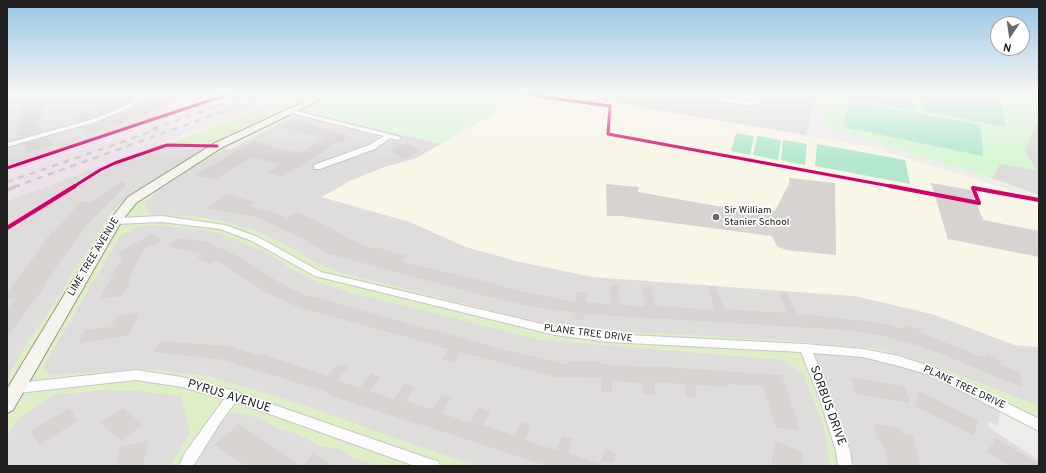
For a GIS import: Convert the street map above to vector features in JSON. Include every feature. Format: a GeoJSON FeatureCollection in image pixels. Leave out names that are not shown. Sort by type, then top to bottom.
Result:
{"type":"FeatureCollection","features":[{"type":"Feature","properties":{"kind":"street"},"geometry":{"type":"LineString","coordinates":[[7,145],[105,116]]}},
{"type":"Feature","properties":{"kind":"street","name":"LIME TREE AVENUE"},"geometry":{"type":"LineString","coordinates":[[7,405],[115,221],[132,200],[217,146],[279,116]]}},
{"type":"Feature","properties":{"kind":"street"},"geometry":{"type":"LineString","coordinates":[[310,116],[398,138]]}},
{"type":"Feature","properties":{"kind":"street"},"geometry":{"type":"LineString","coordinates":[[318,167],[372,146],[389,136]]}},
{"type":"Feature","properties":{"kind":"street","name":"PLANE TREE DRIVE"},"geometry":{"type":"LineString","coordinates":[[115,221],[162,219],[222,227],[256,239],[318,274],[555,331],[609,338],[805,348],[863,353],[899,361],[934,372],[1039,425]]}},
{"type":"Feature","properties":{"kind":"street","name":"SORBUS DRIVE"},"geometry":{"type":"LineString","coordinates":[[805,348],[825,397],[841,444],[845,466]]}},
{"type":"Feature","properties":{"kind":"street","name":"PYRUS AVENUE"},"geometry":{"type":"LineString","coordinates":[[18,388],[73,380],[136,375],[182,382],[234,396],[433,466]]}},
{"type":"Feature","properties":{"kind":"street"},"geometry":{"type":"LineString","coordinates":[[186,466],[194,451],[220,413],[234,396]]}},
{"type":"Feature","properties":{"kind":"shaded area"},"geometry":{"type":"Polygon","coordinates":[[[7,116],[157,116],[153,119],[7,166],[7,116]]]}},
{"type":"Feature","properties":{"kind":"shaded area"},"geometry":{"type":"Polygon","coordinates":[[[170,116],[232,116],[7,201],[7,171],[170,116]]]}},
{"type":"Feature","properties":{"kind":"shaded area"},"geometry":{"type":"Polygon","coordinates":[[[294,116],[325,116],[441,144],[416,158],[382,168],[350,181],[322,197],[410,222],[466,247],[516,261],[593,277],[855,296],[932,314],[1015,345],[1039,347],[1039,406],[993,389],[1001,405],[998,426],[990,422],[988,427],[1039,460],[1039,466],[7,466],[7,201],[160,144],[231,149],[294,116]]]}},
{"type":"Feature","properties":{"kind":"shaded area","name":"Sir William Stanier School"},"geometry":{"type":"Polygon","coordinates":[[[490,116],[691,116],[868,146],[1039,199],[1039,347],[1015,345],[932,314],[855,296],[593,277],[516,261],[466,247],[410,222],[322,197],[350,181],[382,168],[416,158],[490,116]]]}},
{"type":"Feature","properties":{"kind":"shaded area"},"geometry":{"type":"Polygon","coordinates":[[[692,116],[811,116],[806,135],[692,116]]]}},
{"type":"Feature","properties":{"kind":"shaded area"},"geometry":{"type":"Polygon","coordinates":[[[1039,117],[1039,195],[992,178],[1000,164],[1024,150],[1039,117]]]}},
{"type":"Feature","properties":{"kind":"shaded area"},"geometry":{"type":"Polygon","coordinates":[[[156,293],[187,302],[140,367],[58,372],[49,363],[83,305],[156,293]]]}},
{"type":"Feature","properties":{"kind":"green space"},"geometry":{"type":"Polygon","coordinates":[[[240,116],[289,116],[243,138],[156,191],[144,205],[153,215],[193,216],[222,221],[252,229],[283,243],[315,262],[342,273],[545,324],[573,329],[766,339],[879,349],[936,366],[1039,406],[1039,425],[1001,405],[899,361],[806,348],[845,466],[829,466],[829,454],[823,424],[803,374],[784,360],[539,340],[354,294],[321,283],[294,271],[270,254],[215,232],[156,225],[141,226],[120,236],[43,367],[51,375],[148,369],[209,376],[285,399],[476,466],[380,466],[353,458],[339,449],[319,446],[300,435],[277,428],[260,419],[242,413],[220,413],[190,457],[203,466],[170,466],[190,433],[181,396],[138,391],[103,390],[53,395],[17,420],[7,437],[7,380],[25,346],[45,318],[108,217],[115,208],[151,182],[179,164],[216,146],[167,145],[240,116]]]}},
{"type":"Feature","properties":{"kind":"green space"},"geometry":{"type":"Polygon","coordinates":[[[325,116],[490,116],[441,144],[325,116]]]}},
{"type":"Feature","properties":{"kind":"green space"},"geometry":{"type":"Polygon","coordinates":[[[823,116],[1039,116],[1025,150],[1036,170],[1000,164],[992,178],[821,126],[823,116]]]}},
{"type":"Feature","properties":{"kind":"green space"},"geometry":{"type":"Polygon","coordinates":[[[846,116],[932,116],[981,125],[983,156],[843,127],[846,116]]]}},
{"type":"Feature","properties":{"kind":"green space"},"geometry":{"type":"Polygon","coordinates":[[[949,116],[1004,116],[1006,127],[949,116]]]}},
{"type":"Feature","properties":{"kind":"green space"},"geometry":{"type":"Polygon","coordinates":[[[736,133],[754,136],[750,155],[731,151],[736,133]]]}},
{"type":"Feature","properties":{"kind":"green space"},"geometry":{"type":"Polygon","coordinates":[[[757,136],[781,140],[778,160],[753,155],[757,136]]]}},
{"type":"Feature","properties":{"kind":"green space"},"geometry":{"type":"Polygon","coordinates":[[[783,140],[807,144],[805,165],[781,160],[783,140]]]}},
{"type":"Feature","properties":{"kind":"green space"},"geometry":{"type":"Polygon","coordinates":[[[817,144],[905,160],[910,184],[815,166],[817,144]]]}},
{"type":"Feature","properties":{"kind":"building"},"geometry":{"type":"Polygon","coordinates":[[[23,116],[42,116],[43,118],[35,120],[43,131],[19,138],[16,134],[23,116]]]}},
{"type":"Feature","properties":{"kind":"building"},"geometry":{"type":"Polygon","coordinates":[[[74,116],[98,116],[77,122],[71,117],[74,116]]]}},
{"type":"Feature","properties":{"kind":"building"},"geometry":{"type":"Polygon","coordinates":[[[113,116],[138,116],[90,134],[82,127],[113,116]]]}},
{"type":"Feature","properties":{"kind":"building"},"geometry":{"type":"Polygon","coordinates":[[[294,120],[348,136],[344,138],[343,143],[339,141],[282,177],[268,172],[281,164],[252,157],[214,180],[195,175],[255,141],[289,152],[292,150],[300,153],[325,138],[280,127],[294,120]]]}},
{"type":"Feature","properties":{"kind":"building"},"geometry":{"type":"Polygon","coordinates":[[[47,137],[53,145],[42,149],[38,148],[28,152],[23,144],[47,137]]]}},
{"type":"Feature","properties":{"kind":"building"},"geometry":{"type":"Polygon","coordinates":[[[407,143],[421,150],[405,159],[389,150],[407,143]]]}},
{"type":"Feature","properties":{"kind":"building"},"geometry":{"type":"Polygon","coordinates":[[[789,178],[835,183],[836,255],[786,250],[777,246],[772,236],[620,216],[607,216],[606,184],[639,187],[638,192],[723,207],[775,211],[789,184],[789,178]]]}},
{"type":"Feature","properties":{"kind":"building"},"geometry":{"type":"Polygon","coordinates":[[[122,181],[126,185],[88,223],[43,286],[45,286],[7,337],[7,309],[16,298],[7,299],[7,293],[49,235],[52,231],[55,231],[80,202],[92,202],[122,181]]]}},
{"type":"Feature","properties":{"kind":"building"},"geometry":{"type":"Polygon","coordinates":[[[931,183],[971,190],[983,220],[1039,231],[1039,257],[948,239],[931,183]]]}},
{"type":"Feature","properties":{"kind":"building"},"geometry":{"type":"Polygon","coordinates":[[[227,194],[254,202],[249,206],[273,212],[287,218],[298,212],[351,240],[373,249],[375,247],[407,256],[402,262],[524,292],[576,302],[577,292],[587,293],[586,302],[611,305],[610,286],[618,285],[620,305],[646,307],[642,289],[651,287],[655,306],[714,310],[709,287],[715,285],[724,309],[787,313],[780,294],[786,292],[797,314],[888,324],[904,329],[904,325],[921,330],[921,333],[982,357],[986,357],[986,353],[997,358],[997,360],[1001,362],[1001,365],[1021,372],[1021,387],[932,350],[883,336],[846,330],[584,314],[583,320],[575,320],[576,313],[523,305],[329,254],[307,242],[309,241],[256,217],[207,208],[227,194]]]}},
{"type":"Feature","properties":{"kind":"building"},"geometry":{"type":"Polygon","coordinates":[[[152,234],[162,241],[144,249],[128,279],[130,279],[128,283],[130,282],[122,296],[100,299],[122,257],[117,253],[152,234]]]}},
{"type":"Feature","properties":{"kind":"building"},"geometry":{"type":"Polygon","coordinates":[[[178,238],[206,242],[227,251],[245,260],[282,284],[306,296],[308,295],[501,349],[569,365],[569,361],[601,362],[601,364],[782,375],[800,430],[776,428],[763,386],[727,384],[728,387],[695,385],[697,398],[686,397],[684,384],[654,382],[655,395],[644,394],[643,383],[612,381],[612,392],[601,392],[601,378],[556,377],[460,352],[454,363],[442,360],[449,349],[298,307],[267,293],[215,260],[210,264],[197,258],[203,254],[167,246],[178,238]]]}},
{"type":"Feature","properties":{"kind":"building"},"geometry":{"type":"Polygon","coordinates":[[[139,313],[128,336],[78,343],[85,330],[111,327],[116,316],[139,313]]]}},
{"type":"Feature","properties":{"kind":"building"},"geometry":{"type":"Polygon","coordinates":[[[162,341],[228,346],[261,356],[262,354],[327,376],[338,364],[348,367],[337,380],[360,388],[371,373],[380,377],[370,391],[394,399],[405,384],[415,387],[405,401],[432,409],[442,395],[451,398],[442,413],[470,423],[479,407],[490,411],[483,425],[515,436],[521,422],[531,426],[525,440],[556,450],[562,436],[573,439],[568,453],[602,464],[601,466],[548,466],[326,394],[327,392],[219,359],[152,352],[162,341]]]}},
{"type":"Feature","properties":{"kind":"building"},"geometry":{"type":"Polygon","coordinates":[[[851,377],[905,387],[910,403],[856,394],[851,377]]]}},
{"type":"Feature","properties":{"kind":"building"},"geometry":{"type":"Polygon","coordinates":[[[920,391],[978,421],[974,436],[915,406],[920,391]]]}},
{"type":"Feature","properties":{"kind":"building"},"geometry":{"type":"Polygon","coordinates":[[[70,408],[77,421],[40,445],[30,431],[70,408]]]}},
{"type":"Feature","properties":{"kind":"building"},"geometry":{"type":"Polygon","coordinates":[[[123,408],[143,425],[121,440],[100,423],[123,408]]]}},
{"type":"Feature","properties":{"kind":"building"},"geometry":{"type":"Polygon","coordinates":[[[873,423],[902,429],[903,434],[913,436],[921,466],[889,466],[882,442],[878,441],[873,423]]]}},
{"type":"Feature","properties":{"kind":"building"},"geometry":{"type":"Polygon","coordinates":[[[239,424],[301,466],[246,466],[214,445],[239,424]]]}},
{"type":"Feature","properties":{"kind":"building"},"geometry":{"type":"Polygon","coordinates":[[[996,438],[1039,464],[1039,466],[1010,466],[987,452],[996,438]]]}},
{"type":"Feature","properties":{"kind":"building"},"geometry":{"type":"Polygon","coordinates":[[[148,441],[143,466],[116,466],[120,447],[148,441]]]}},
{"type":"Feature","properties":{"kind":"building"},"geometry":{"type":"Polygon","coordinates":[[[775,441],[803,452],[802,466],[771,466],[775,441]]]}},
{"type":"Feature","properties":{"kind":"building"},"geometry":{"type":"Polygon","coordinates":[[[605,449],[616,453],[614,463],[601,460],[605,449]]]}},
{"type":"Feature","properties":{"kind":"building"},"geometry":{"type":"Polygon","coordinates":[[[313,454],[334,466],[302,466],[313,454]]]}},
{"type":"Feature","properties":{"kind":"railway"},"geometry":{"type":"LineString","coordinates":[[152,129],[189,116]]}},
{"type":"Feature","properties":{"kind":"railway"},"geometry":{"type":"LineString","coordinates":[[14,187],[211,116]]}},
{"type":"Feature","properties":{"kind":"railway"},"geometry":{"type":"LineString","coordinates":[[7,182],[159,129]]}},
{"type":"Feature","properties":{"kind":"railway"},"geometry":{"type":"LineString","coordinates":[[7,190],[17,186]]}},
{"type":"Feature","properties":{"kind":"cycle path"},"geometry":{"type":"LineString","coordinates":[[7,168],[163,116]]}},
{"type":"Feature","properties":{"kind":"cycle path"},"geometry":{"type":"LineString","coordinates":[[609,116],[608,134],[979,203],[973,188],[1039,200]]}},
{"type":"Feature","properties":{"kind":"cycle path"},"geometry":{"type":"LineString","coordinates":[[7,228],[40,209],[100,170],[115,163],[167,145],[217,146]]}},
{"type":"Feature","properties":{"kind":"place","name":"Sir William Stanier School"},"geometry":{"type":"Point","coordinates":[716,217]}}]}
